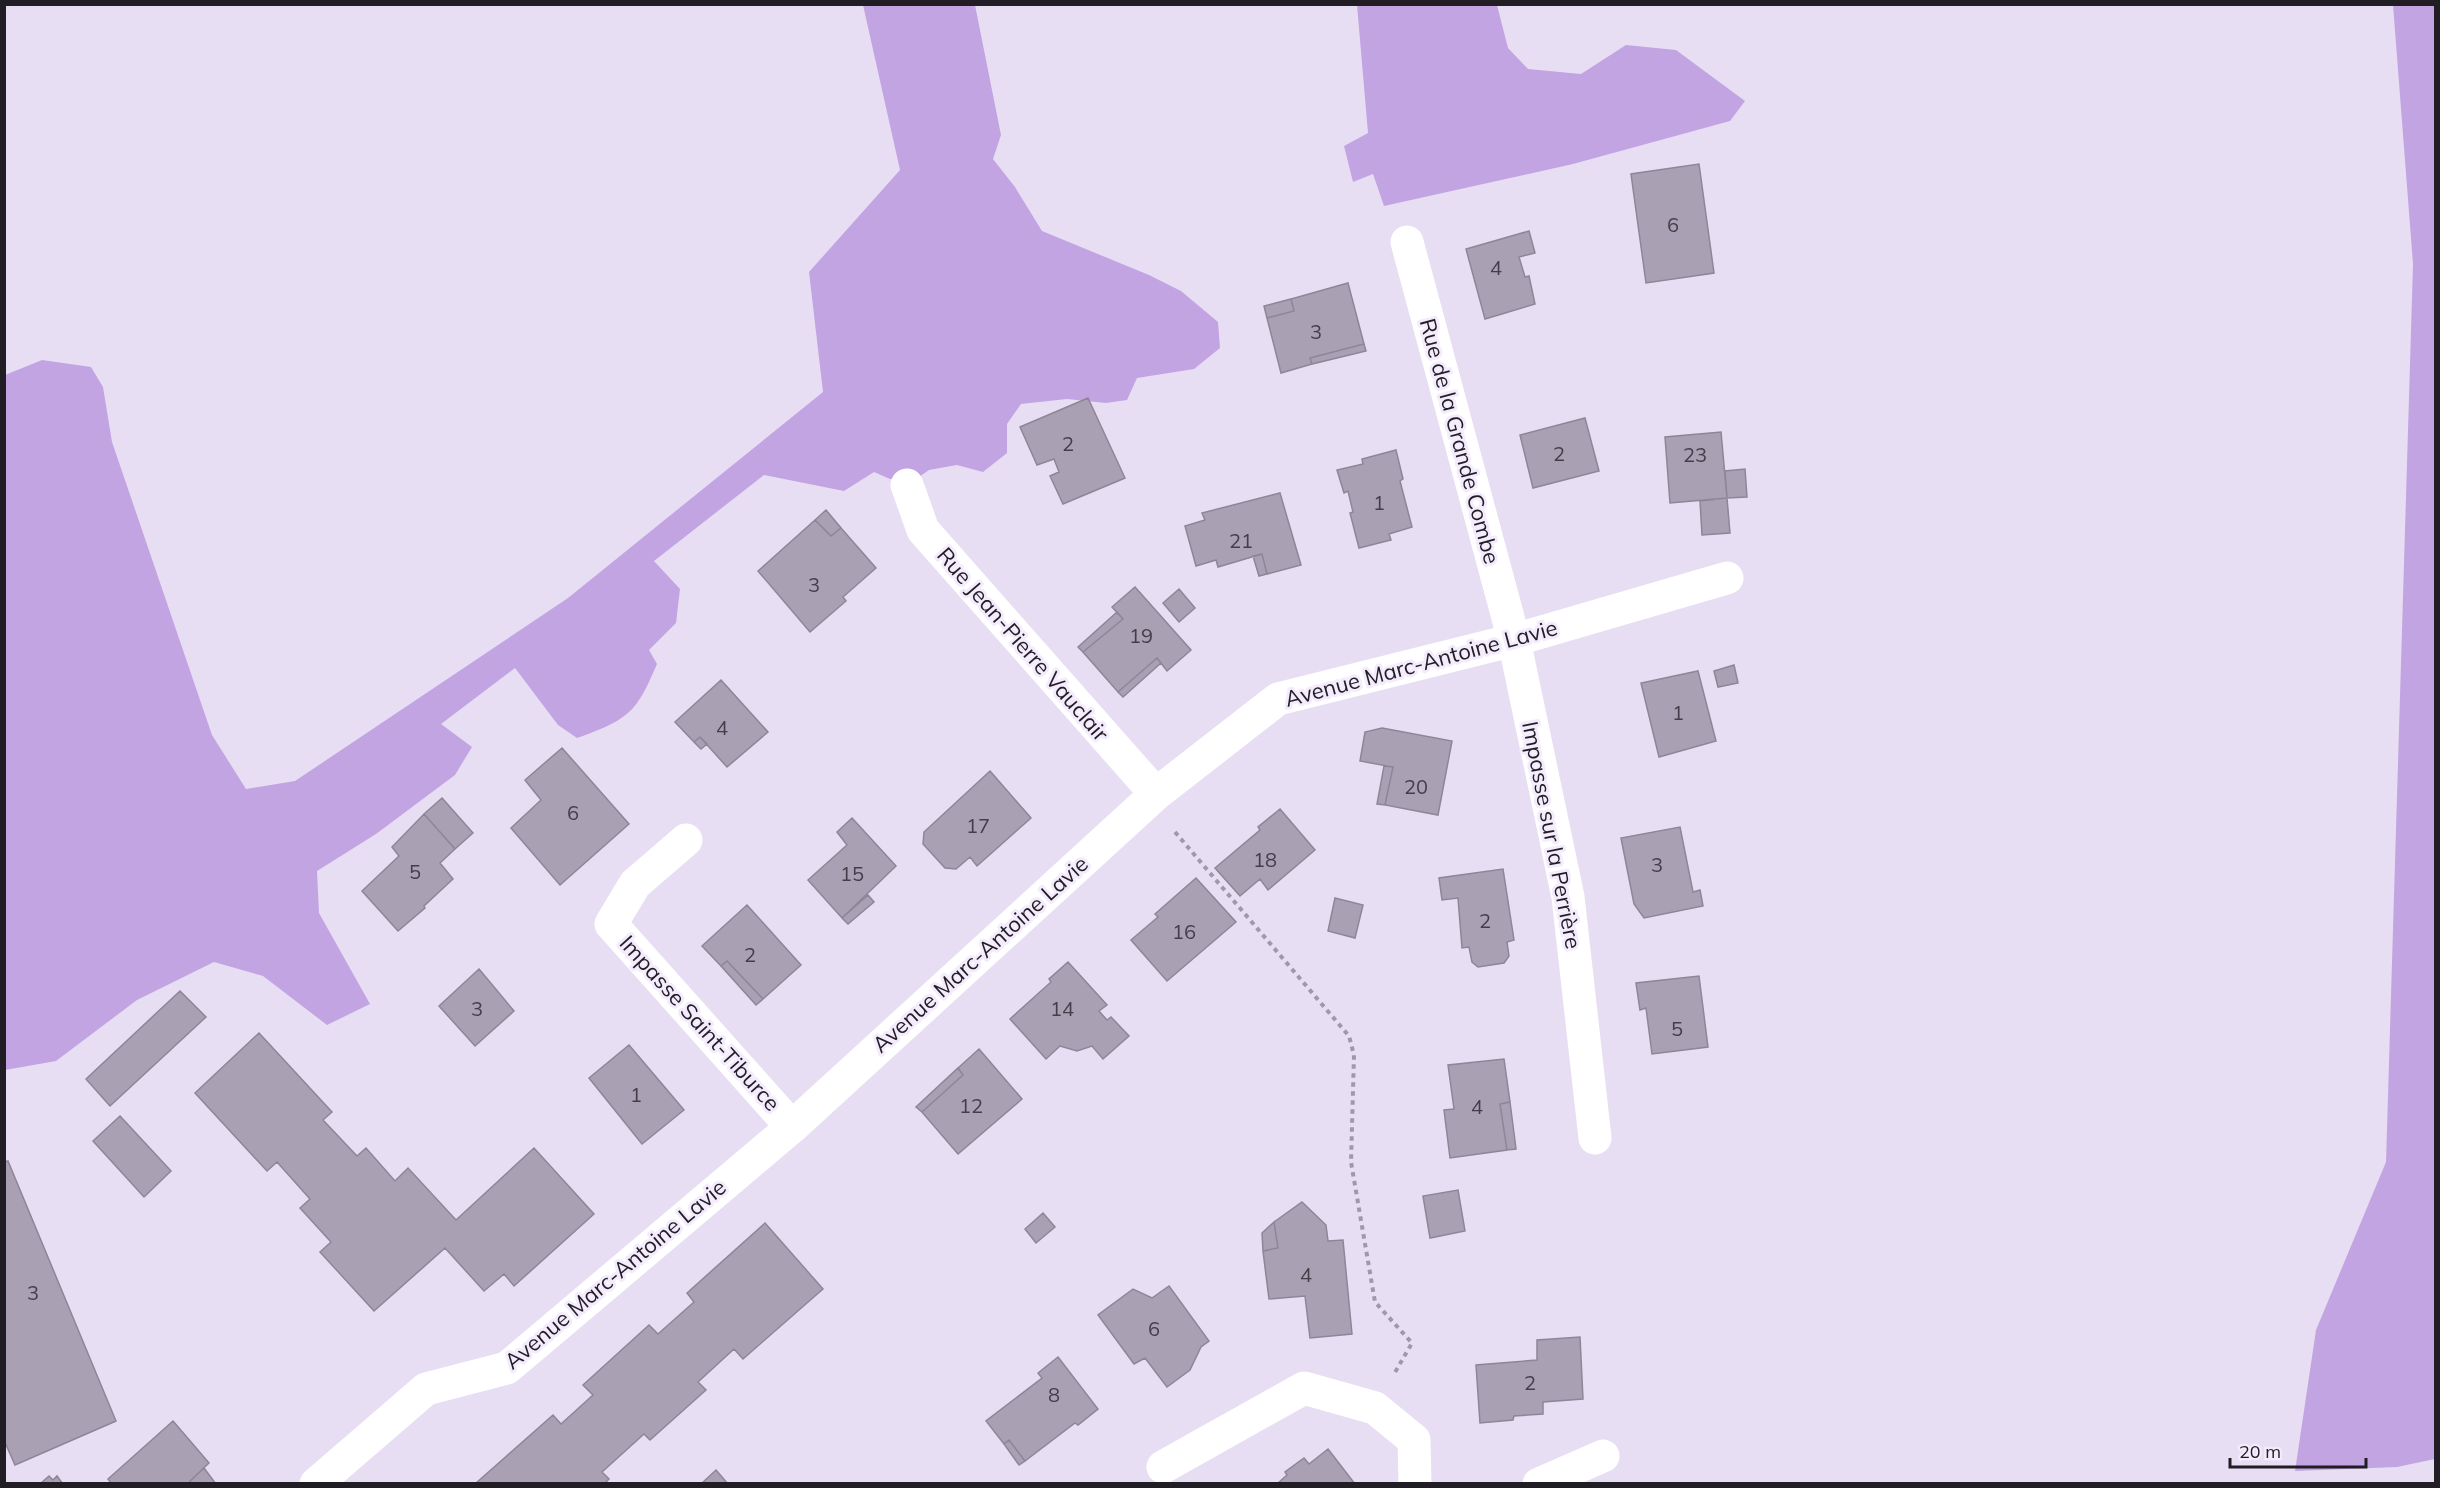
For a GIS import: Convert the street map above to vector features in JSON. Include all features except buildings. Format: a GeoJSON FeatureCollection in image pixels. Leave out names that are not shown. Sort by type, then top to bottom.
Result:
{"type":"FeatureCollection","features":[{"type":"Feature","properties":{"kind":"street","name":"Rue de la Grande Combe"},"geometry":{"type":"LineString","coordinates":[[1407,242],[1514,640]]}},
{"type":"Feature","properties":{"kind":"street","name":"Rue Jean-Pierre Vauclair"},"geometry":{"type":"LineString","coordinates":[[907,484],[923,530],[1156,794]]}},
{"type":"Feature","properties":{"kind":"street","name":"Avenue Marc-Antoine Lavie"},"geometry":{"type":"LineString","coordinates":[[316,1484],[426,1389],[507,1368],[792,1127],[1156,794],[1278,699],[1514,640],[1727,578]]}},
{"type":"Feature","properties":{"kind":"street","name":"Impasse sur la Perrière"},"geometry":{"type":"LineString","coordinates":[[1514,640],[1568,897],[1595,1138]]}},
{"type":"Feature","properties":{"kind":"street","name":"Impasse Saint-Tiburce"},"geometry":{"type":"LineString","coordinates":[[686,840],[635,884],[611,924],[792,1127]]}},
{"type":"Feature","properties":{"kind":"street"},"geometry":{"type":"LineString","coordinates":[[1163,1467],[1304,1388],[1375,1408],[1414,1440],[1415,1484]]}},
{"type":"Feature","properties":{"kind":"street"},"geometry":{"type":"LineString","coordinates":[[1539,1484],[1604,1456]]}},
{"type":"Feature","properties":{"kind":"path"},"geometry":{"type":"LineString","coordinates":[[1156,794],[1177,837],[1349,1036],[1354,1055],[1351,1162],[1375,1302],[1412,1343],[1375,1408]]}},
{"type":"Feature","properties":{"kind":"shaded area"},"geometry":{"type":"Polygon","coordinates":[[[863,5],[975,5],[1001,135],[993,159],[1015,187],[1042,231],[1149,275],[1181,291],[1218,322],[1220,348],[1194,369],[1137,378],[1127,400],[1106,403],[1067,399],[1021,404],[1007,424],[1007,453],[983,472],[957,465],[929,470],[916,479],[890,479],[874,472],[844,491],[764,475],[654,561],[680,589],[676,623],[649,650],[657,664],[648,684],[633,708],[617,721],[577,738],[558,725],[515,668],[441,724],[472,747],[455,775],[376,834],[317,871],[319,913],[370,1004],[327,1025],[263,976],[214,962],[137,1000],[56,1061],[5,1070],[5,375],[42,360],[91,367],[103,387],[112,442],[212,735],[246,789],[295,781],[568,598],[823,392],[809,272],[900,170],[863,5]]]}},
{"type":"Feature","properties":{"kind":"shaded area"},"geometry":{"type":"Polygon","coordinates":[[[1357,5],[1497,5],[1508,48],[1528,69],[1581,74],[1626,45],[1676,50],[1745,101],[1730,121],[1573,164],[1384,206],[1373,174],[1353,182],[1344,146],[1368,133],[1357,5]]]}},
{"type":"Feature","properties":{"kind":"shaded area"},"geometry":{"type":"Polygon","coordinates":[[[2393,5],[2436,5],[2435,1459],[2397,1467],[2295,1471],[2316,1330],[2386,1162],[2413,264],[2393,5]]]}}]}
